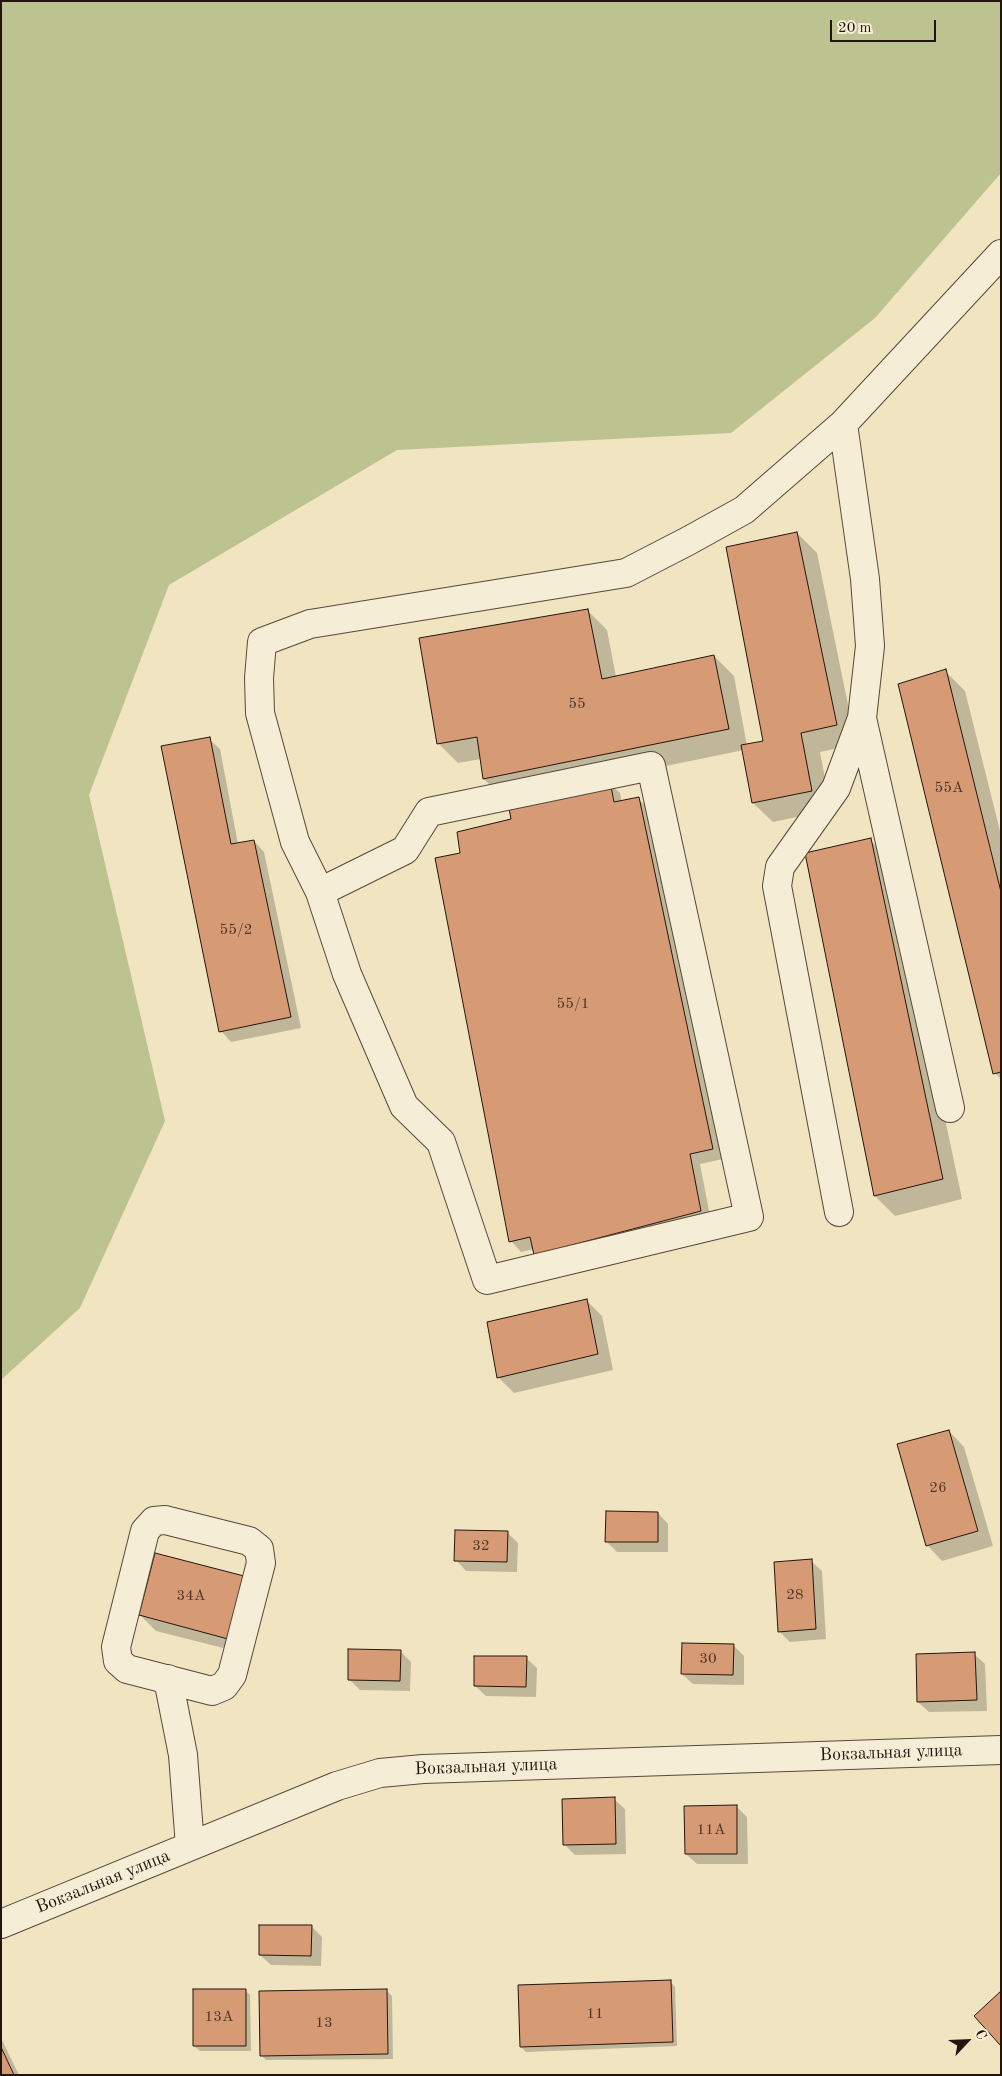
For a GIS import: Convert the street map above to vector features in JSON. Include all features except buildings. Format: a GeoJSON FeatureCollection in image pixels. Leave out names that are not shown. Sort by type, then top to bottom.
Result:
{"type":"FeatureCollection","features":[{"type":"Feature","properties":{"kind":"street"},"geometry":{"type":"LineString","coordinates":[[320,892],[405,850],[429,812],[651,766],[749,1217],[487,1280],[440,1142],[404,1106],[347,974],[320,892],[294,842],[260,713],[259,678],[262,642],[310,624],[626,573],[744,510],[843,424],[1001,254]]}},
{"type":"Feature","properties":{"kind":"street"},"geometry":{"type":"LineString","coordinates":[[839,1212],[777,886],[780,867],[836,788],[862,718],[870,646],[865,579],[843,424]]}},
{"type":"Feature","properties":{"kind":"street"},"geometry":{"type":"LineString","coordinates":[[862,718],[950,1108]]}},
{"type":"Feature","properties":{"kind":"street"},"geometry":{"type":"LineString","coordinates":[[165,1520],[249,1542],[259,1549],[261,1563],[232,1675],[224,1686],[212,1691],[168,1679],[127,1669],[118,1660],[116,1647],[146,1531],[154,1521],[165,1520]]}},
{"type":"Feature","properties":{"kind":"street"},"geometry":{"type":"LineString","coordinates":[[168,1679],[183,1755],[190,1846]]}},
{"type":"Feature","properties":{"kind":"street","name":"Вокзальная улица"},"geometry":{"type":"LineString","coordinates":[[1,1924],[337,1786],[380,1773],[442,1768],[1001,1750]]}},
{"type":"Feature","properties":{"kind":"green space"},"geometry":{"type":"Polygon","coordinates":[[[1,1],[1001,1],[1001,173],[875,318],[731,433],[397,450],[169,585],[89,795],[165,1121],[80,1308],[1,1380],[1,1]]]}}]}
